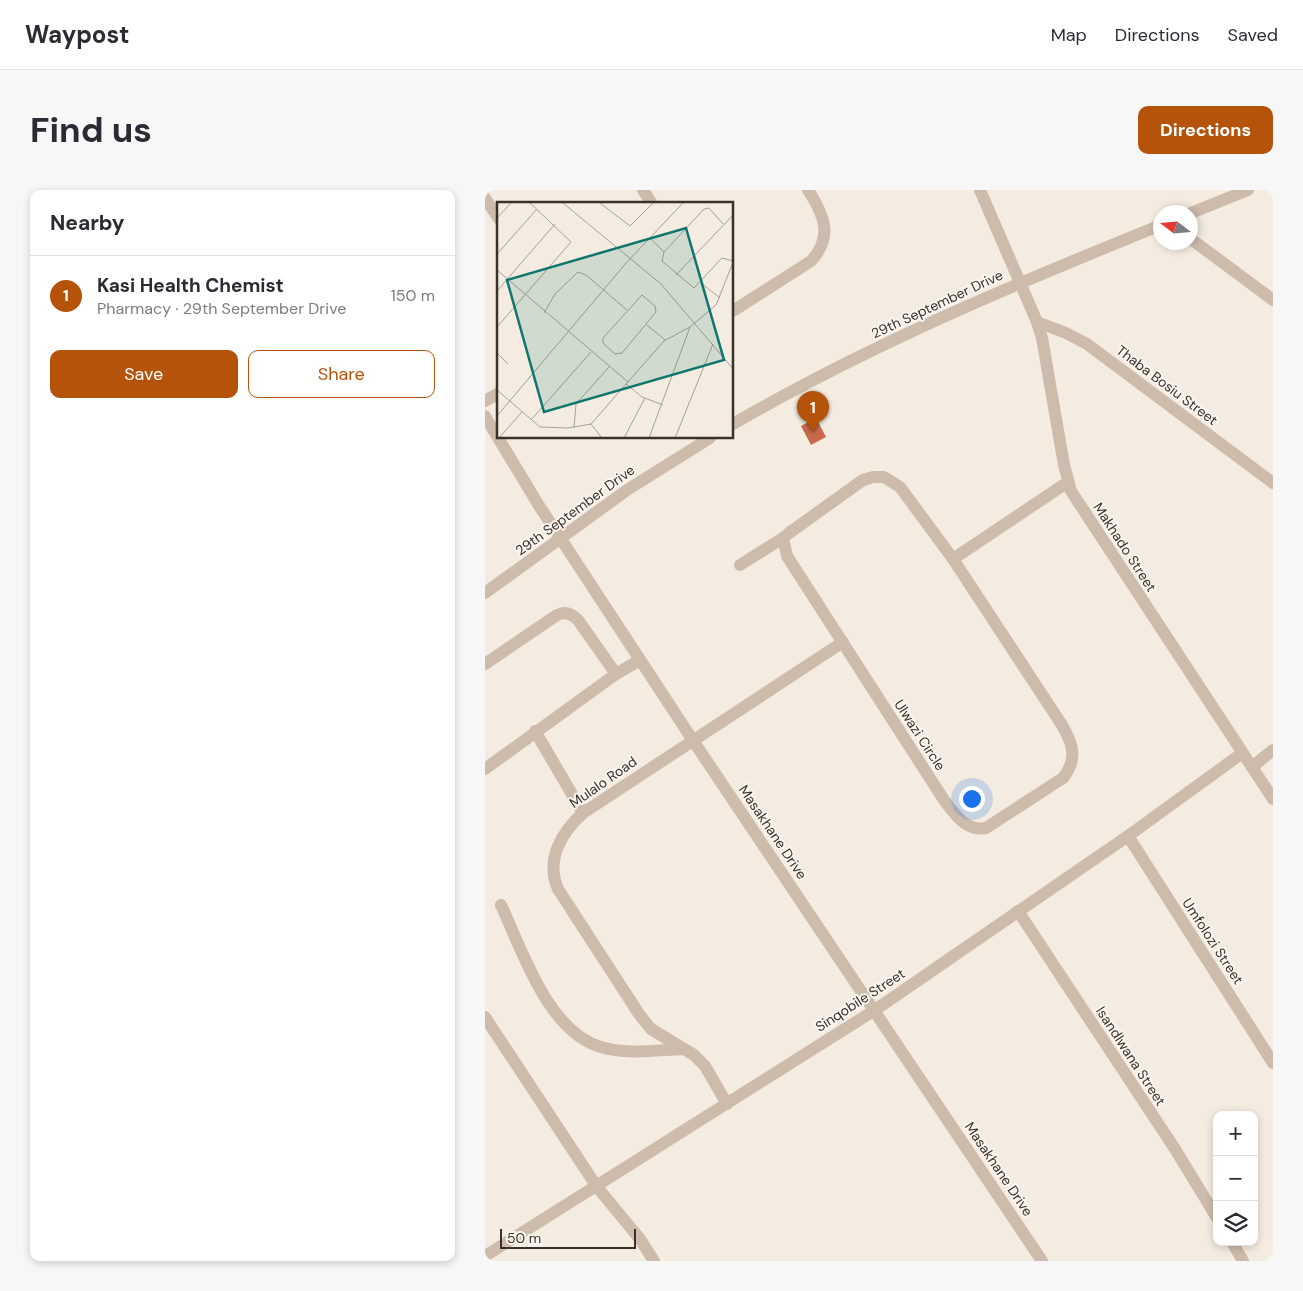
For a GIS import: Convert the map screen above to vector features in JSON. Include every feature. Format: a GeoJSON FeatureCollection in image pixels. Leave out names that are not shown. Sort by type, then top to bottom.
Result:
{"type":"FeatureCollection","features":[{"type":"Feature","properties":{"kind":"street"},"geometry":{"type":"LineString","coordinates":[[643,190],[651,202]]}},
{"type":"Feature","properties":{"kind":"street","name":"Makhado Street"},"geometry":{"type":"LineString","coordinates":[[980,190],[1037,322],[1071,491],[1241,754],[1273,799]]}},
{"type":"Feature","properties":{"kind":"street"},"geometry":{"type":"LineString","coordinates":[[1198,210],[1248,190]]}},
{"type":"Feature","properties":{"kind":"street"},"geometry":{"type":"LineString","coordinates":[[734,310],[811,261],[821,250],[825,238],[824,224],[813,192]]}},
{"type":"Feature","properties":{"kind":"street"},"geometry":{"type":"LineString","coordinates":[[485,198],[497,216]]}},
{"type":"Feature","properties":{"kind":"street","name":"29th September Drive"},"geometry":{"type":"LineString","coordinates":[[734,423],[816,378],[1019,282],[1153,228]]}},
{"type":"Feature","properties":{"kind":"street"},"geometry":{"type":"LineString","coordinates":[[1198,244],[1273,300]]}},
{"type":"Feature","properties":{"kind":"street","name":"Thaba Bosiu Street"},"geometry":{"type":"LineString","coordinates":[[1037,322],[1066,333],[1087,344],[1273,483]]}},
{"type":"Feature","properties":{"kind":"street"},"geometry":{"type":"LineString","coordinates":[[485,400],[497,394]]}},
{"type":"Feature","properties":{"kind":"street","name":"Masakhane Drive"},"geometry":{"type":"LineString","coordinates":[[485,416],[497,435]]}},
{"type":"Feature","properties":{"kind":"street","name":"Masakhane Drive"},"geometry":{"type":"LineString","coordinates":[[499,439],[639,660],[1042,1261]]}},
{"type":"Feature","properties":{"kind":"street","name":"29th September Drive"},"geometry":{"type":"LineString","coordinates":[[485,593],[627,490],[708,439]]}},
{"type":"Feature","properties":{"kind":"street","name":"Ulwazi Circle"},"geometry":{"type":"LineString","coordinates":[[884,477],[900,487],[953,559],[1070,738],[1074,754],[1069,771],[1063,778],[986,828],[979,829],[967,825],[958,818],[944,800],[787,556],[783,538],[863,480],[884,477]]}},
{"type":"Feature","properties":{"kind":"street"},"geometry":{"type":"LineString","coordinates":[[953,559],[1068,482]]}},
{"type":"Feature","properties":{"kind":"street"},"geometry":{"type":"LineString","coordinates":[[740,565],[783,538]]}},
{"type":"Feature","properties":{"kind":"street"},"geometry":{"type":"LineString","coordinates":[[485,664],[557,615],[568,614],[578,620],[616,674]]}},
{"type":"Feature","properties":{"kind":"street","name":"Mulalo Road"},"geometry":{"type":"LineString","coordinates":[[727,1104],[705,1066],[684,1049],[663,1038],[645,1022],[555,881],[555,854],[564,833],[583,813],[692,739],[843,642]]}},
{"type":"Feature","properties":{"kind":"street"},"geometry":{"type":"LineString","coordinates":[[485,769],[535,731],[639,660]]}},
{"type":"Feature","properties":{"kind":"street"},"geometry":{"type":"LineString","coordinates":[[535,731],[583,813]]}},
{"type":"Feature","properties":{"kind":"street"},"geometry":{"type":"LineString","coordinates":[[1252,767],[1273,750]]}},
{"type":"Feature","properties":{"kind":"street","name":"Sinqobile Street"},"geometry":{"type":"LineString","coordinates":[[485,1256],[875,1010],[1128,836],[1241,754]]}},
{"type":"Feature","properties":{"kind":"street","name":"Umfolozi Street"},"geometry":{"type":"LineString","coordinates":[[1128,836],[1273,1063]]}},
{"type":"Feature","properties":{"kind":"street"},"geometry":{"type":"LineString","coordinates":[[501,905],[543,996],[571,1030],[600,1047],[631,1052],[684,1049]]}},
{"type":"Feature","properties":{"kind":"street","name":"Isandlwana Street"},"geometry":{"type":"LineString","coordinates":[[1018,911],[1175,1149],[1213,1211]]}},
{"type":"Feature","properties":{"kind":"street"},"geometry":{"type":"LineString","coordinates":[[485,1017],[597,1187],[640,1239],[655,1261]]}},
{"type":"Feature","properties":{"kind":"street"},"geometry":{"type":"LineString","coordinates":[[1234,1246],[1243,1261]]}},
{"type":"Feature","properties":{"kind":"building"},"geometry":{"type":"Polygon","coordinates":[[[816,418],[826,437],[811,445],[801,426],[816,418]]]}},
{"type":"Feature","properties":{"kind":"place","name":"Kasi Health Chemist"},"geometry":{"type":"Point","coordinates":[813,432]}}]}
